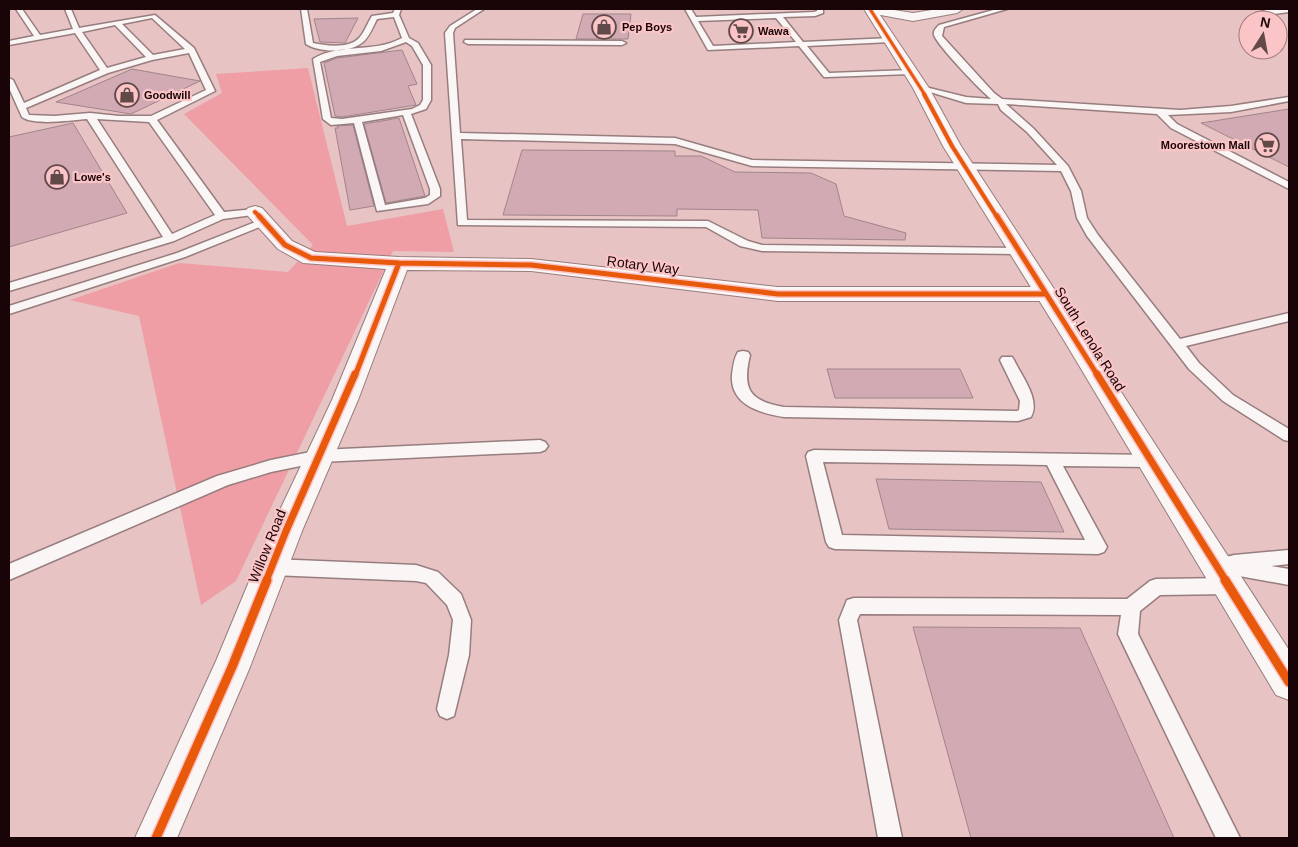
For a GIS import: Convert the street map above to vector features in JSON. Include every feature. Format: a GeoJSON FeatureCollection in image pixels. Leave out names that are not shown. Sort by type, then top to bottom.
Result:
{"type":"FeatureCollection","features":[{"type":"Feature","properties":{"kind":"main road"},"geometry":{"type":"LineString","coordinates":[[854,9],[913,17],[957,9]]}},
{"type":"Feature","properties":{"kind":"main road","name":"South Lenola Road"},"geometry":{"type":"LineString","coordinates":[[872,11],[921,88],[964,164],[1289,682]]}},
{"type":"Feature","properties":{"kind":"main road","name":"Rotary Way"},"geometry":{"type":"LineString","coordinates":[[259,217],[285,245],[311,258],[399,263],[531,265],[778,294],[1046,294]]}},
{"type":"Feature","properties":{"kind":"main road","name":"Willow Road"},"geometry":{"type":"LineString","coordinates":[[156,838],[232,667],[272,567],[345,400],[399,263]]}},
{"type":"Feature","properties":{"kind":"lane"},"geometry":{"type":"LineString","coordinates":[[19,9],[38,37]]}},
{"type":"Feature","properties":{"kind":"lane"},"geometry":{"type":"LineString","coordinates":[[68,9],[78,30],[105,71]]}},
{"type":"Feature","properties":{"kind":"lane"},"geometry":{"type":"LineString","coordinates":[[9,80],[26,117],[54,119],[90,116],[118,119],[152,119],[211,91],[191,50],[153,16],[142,9]]}},
{"type":"Feature","properties":{"kind":"lane"},"geometry":{"type":"LineString","coordinates":[[304,9],[310,44],[318,47],[346,46],[359,42],[374,17],[397,12],[406,39],[415,44],[427,65],[427,100],[423,107],[406,112],[337,122],[327,119],[316,61],[326,56],[377,50],[395,45],[406,39]]}},
{"type":"Feature","properties":{"kind":"lane"},"geometry":{"type":"LineString","coordinates":[[481,9],[452,27],[449,33],[462,223],[708,224],[744,244],[762,248],[1020,251]]}},
{"type":"Feature","properties":{"kind":"lane"},"geometry":{"type":"LineString","coordinates":[[688,9],[697,9]]}},
{"type":"Feature","properties":{"kind":"lane"},"geometry":{"type":"LineString","coordinates":[[688,9],[713,52],[802,44],[890,40]]}},
{"type":"Feature","properties":{"kind":"lane"},"geometry":{"type":"LineString","coordinates":[[694,19],[816,14],[821,12],[820,9]]}},
{"type":"Feature","properties":{"kind":"lane"},"geometry":{"type":"LineString","coordinates":[[1004,9],[942,26],[938,31],[938,36],[991,95],[1030,130],[1066,168],[1076,191],[1082,218],[1093,236],[1194,366],[1228,398],[1289,436]]}},
{"type":"Feature","properties":{"kind":"lane"},"geometry":{"type":"LineString","coordinates":[[1264,9],[1274,12],[1289,10]]}},
{"type":"Feature","properties":{"kind":"lane"},"geometry":{"type":"LineString","coordinates":[[9,43],[153,16]]}},
{"type":"Feature","properties":{"kind":"lane"},"geometry":{"type":"LineString","coordinates":[[778,16],[827,75],[911,72]]}},
{"type":"Feature","properties":{"kind":"lane"},"geometry":{"type":"LineString","coordinates":[[117,23],[151,58]]}},
{"type":"Feature","properties":{"kind":"lane"},"geometry":{"type":"LineString","coordinates":[[468,42],[622,43]]}},
{"type":"Feature","properties":{"kind":"lane"},"geometry":{"type":"LineString","coordinates":[[21,107],[105,71],[151,58],[191,50]]}},
{"type":"Feature","properties":{"kind":"lane"},"geometry":{"type":"LineString","coordinates":[[921,88],[966,100],[1180,113],[1231,109],[1289,99]]}},
{"type":"Feature","properties":{"kind":"lane"},"geometry":{"type":"LineString","coordinates":[[357,120],[381,209],[428,201],[435,196],[435,189],[406,112]]}},
{"type":"Feature","properties":{"kind":"lane"},"geometry":{"type":"LineString","coordinates":[[1160,112],[1174,126],[1289,186]]}},
{"type":"Feature","properties":{"kind":"lane"},"geometry":{"type":"LineString","coordinates":[[90,116],[170,239]]}},
{"type":"Feature","properties":{"kind":"lane"},"geometry":{"type":"LineString","coordinates":[[152,119],[221,216]]}},
{"type":"Feature","properties":{"kind":"lane"},"geometry":{"type":"LineString","coordinates":[[456,136],[675,141],[706,148],[752,163],[964,164],[1066,168]]}},
{"type":"Feature","properties":{"kind":"lane"},"geometry":{"type":"LineString","coordinates":[[9,286],[170,239],[221,216],[259,217]]}},
{"type":"Feature","properties":{"kind":"lane"},"geometry":{"type":"LineString","coordinates":[[9,310],[181,255],[259,217]]}},
{"type":"Feature","properties":{"kind":"lane"},"geometry":{"type":"LineString","coordinates":[[1177,344],[1289,317]]}},
{"type":"Feature","properties":{"kind":"lane"},"geometry":{"type":"LineString","coordinates":[[743,355],[740,366],[742,393],[751,403],[766,409],[784,412],[1018,416],[1026,413],[1028,401],[1007,360]]}},
{"type":"Feature","properties":{"kind":"lane"},"geometry":{"type":"LineString","coordinates":[[9,572],[133,517],[223,480],[270,466],[320,456],[540,446]]}},
{"type":"Feature","properties":{"kind":"lane"},"geometry":{"type":"LineString","coordinates":[[1052,460],[1098,547],[835,542],[814,456],[1152,461]]}},
{"type":"Feature","properties":{"kind":"lane"},"geometry":{"type":"LineString","coordinates":[[890,838],[848,620],[854,606],[1131,607],[1156,587],[1222,575],[1289,557]]}},
{"type":"Feature","properties":{"kind":"lane"},"geometry":{"type":"LineString","coordinates":[[272,567],[416,573],[432,577],[454,600],[462,620],[459,655],[447,710]]}},
{"type":"Feature","properties":{"kind":"lane"},"geometry":{"type":"LineString","coordinates":[[1222,575],[1289,577]]}},
{"type":"Feature","properties":{"kind":"lane"},"geometry":{"type":"LineString","coordinates":[[1131,607],[1128,634],[1228,838]]}},
{"type":"Feature","properties":{"kind":"shaded area"},"geometry":{"type":"Polygon","coordinates":[[[308,68],[347,226],[443,209],[454,252],[393,251],[236,581],[201,605],[139,316],[70,300],[179,263],[288,272],[313,245],[184,114],[222,93],[216,74],[308,68]]]}},
{"type":"Feature","properties":{"kind":"building","name":"Pep Boys"},"geometry":{"type":"Polygon","coordinates":[[[583,14],[631,14],[628,39],[576,39],[583,14]]]}},
{"type":"Feature","properties":{"kind":"building"},"geometry":{"type":"Polygon","coordinates":[[[358,18],[345,43],[320,42],[314,19],[358,18]]]}},
{"type":"Feature","properties":{"kind":"building"},"geometry":{"type":"Polygon","coordinates":[[[402,50],[417,84],[408,86],[416,105],[342,117],[335,116],[324,63],[337,58],[402,50]]]}},
{"type":"Feature","properties":{"kind":"building","name":"Goodwill"},"geometry":{"type":"Polygon","coordinates":[[[132,69],[200,81],[131,114],[56,102],[132,69]]]}},
{"type":"Feature","properties":{"kind":"building","name":"Moorestown Mall"},"geometry":{"type":"Polygon","coordinates":[[[1289,109],[1289,167],[1201,123],[1289,109]]]}},
{"type":"Feature","properties":{"kind":"building"},"geometry":{"type":"Polygon","coordinates":[[[399,118],[425,196],[386,203],[364,124],[399,118]]]}},
{"type":"Feature","properties":{"kind":"building","name":"Lowe's"},"geometry":{"type":"Polygon","coordinates":[[[73,123],[127,213],[9,247],[9,137],[73,123]]]}},
{"type":"Feature","properties":{"kind":"building"},"geometry":{"type":"Polygon","coordinates":[[[353,125],[374,206],[350,210],[335,128],[338,128],[337,126],[353,125]]]}},
{"type":"Feature","properties":{"kind":"building"},"geometry":{"type":"Polygon","coordinates":[[[522,150],[675,151],[675,156],[701,156],[735,172],[811,173],[836,184],[844,216],[906,233],[905,240],[762,238],[758,210],[677,209],[677,216],[503,215],[522,150]]]}},
{"type":"Feature","properties":{"kind":"building"},"geometry":{"type":"Polygon","coordinates":[[[827,369],[960,369],[973,398],[835,398],[827,369]]]}},
{"type":"Feature","properties":{"kind":"building"},"geometry":{"type":"Polygon","coordinates":[[[876,479],[1041,482],[1064,532],[889,529],[876,479]]]}},
{"type":"Feature","properties":{"kind":"building"},"geometry":{"type":"Polygon","coordinates":[[[913,627],[1080,628],[1174,838],[971,838],[913,627]]]}},
{"type":"Feature","properties":{"kind":"cycle path"},"geometry":{"type":"LineString","coordinates":[[870,9],[921,88],[952,146],[1289,682]]}},
{"type":"Feature","properties":{"kind":"cycle path"},"geometry":{"type":"LineString","coordinates":[[255,212],[285,245],[311,258],[399,263],[531,265],[778,294],[1046,294]]}},
{"type":"Feature","properties":{"kind":"cycle path"},"geometry":{"type":"LineString","coordinates":[[156,838],[232,667],[286,531],[345,400],[399,263]]}},
{"type":"Feature","properties":{"kind":"place","name":"Pep Boys"},"geometry":{"type":"Point","coordinates":[604,27]}},
{"type":"Feature","properties":{"kind":"place","name":"Wawa"},"geometry":{"type":"Point","coordinates":[741,31]}},
{"type":"Feature","properties":{"kind":"place","name":"Goodwill"},"geometry":{"type":"Point","coordinates":[127,95]}},
{"type":"Feature","properties":{"kind":"place","name":"Moorestown Mall"},"geometry":{"type":"Point","coordinates":[1267,145]}},
{"type":"Feature","properties":{"kind":"place","name":"Lowe's"},"geometry":{"type":"Point","coordinates":[57,177]}}]}
